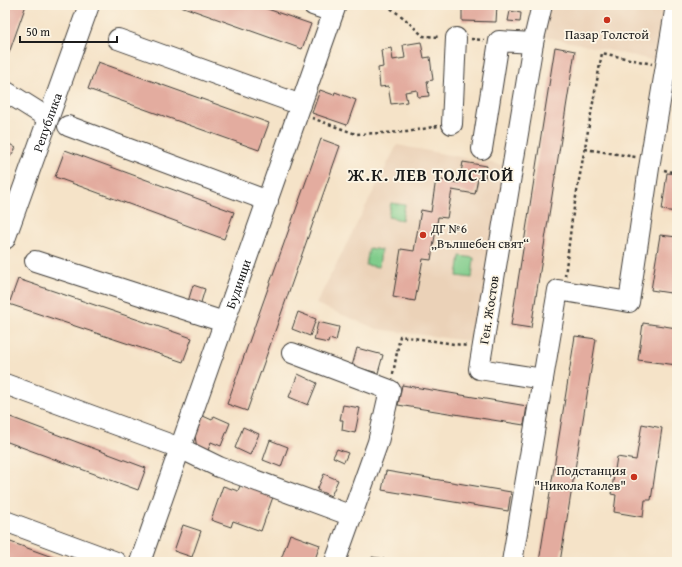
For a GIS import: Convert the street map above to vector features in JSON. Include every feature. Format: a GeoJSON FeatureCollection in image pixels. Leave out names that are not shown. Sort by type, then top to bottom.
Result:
{"type":"FeatureCollection","features":[{"type":"Feature","properties":{"kind":"street","name":"Република"},"geometry":{"type":"LineString","coordinates":[[5,239],[89,5]]}},
{"type":"Feature","properties":{"kind":"street"},"geometry":{"type":"LineString","coordinates":[[313,5],[335,9]]}},
{"type":"Feature","properties":{"kind":"street","name":"Ген. Жостов"},"geometry":{"type":"LineString","coordinates":[[542,5],[533,43],[480,369],[543,379]]}},
{"type":"Feature","properties":{"kind":"street"},"geometry":{"type":"LineString","coordinates":[[512,562],[558,290],[629,302],[676,5]]}},
{"type":"Feature","properties":{"kind":"street","name":"Будинци"},"geometry":{"type":"LineString","coordinates":[[140,562],[335,9]]}},
{"type":"Feature","properties":{"kind":"street"},"geometry":{"type":"LineString","coordinates":[[452,124],[456,38]]}},
{"type":"Feature","properties":{"kind":"street"},"geometry":{"type":"LineString","coordinates":[[118,39],[300,109]]}},
{"type":"Feature","properties":{"kind":"street"},"geometry":{"type":"LineString","coordinates":[[482,148],[499,41],[533,43]]}},
{"type":"Feature","properties":{"kind":"street"},"geometry":{"type":"LineString","coordinates":[[5,91],[48,118]]}},
{"type":"Feature","properties":{"kind":"street"},"geometry":{"type":"LineString","coordinates":[[68,126],[268,201]]}},
{"type":"Feature","properties":{"kind":"street"},"geometry":{"type":"LineString","coordinates":[[35,261],[224,322]]}},
{"type":"Feature","properties":{"kind":"street"},"geometry":{"type":"LineString","coordinates":[[292,353],[390,390],[378,442],[335,562]]}},
{"type":"Feature","properties":{"kind":"street"},"geometry":{"type":"LineString","coordinates":[[5,384],[180,448],[219,468],[352,516]]}},
{"type":"Feature","properties":{"kind":"street"},"geometry":{"type":"LineString","coordinates":[[5,521],[116,562]]}},
{"type":"Feature","properties":{"kind":"path"},"geometry":{"type":"LineString","coordinates":[[386,5],[404,18],[423,36],[499,41]]}},
{"type":"Feature","properties":{"kind":"path"},"geometry":{"type":"LineString","coordinates":[[563,290],[572,219],[602,54],[666,66]]}},
{"type":"Feature","properties":{"kind":"path"},"geometry":{"type":"LineString","coordinates":[[300,109],[356,134],[407,132],[452,124]]}},
{"type":"Feature","properties":{"kind":"path"},"geometry":{"type":"LineString","coordinates":[[585,148],[651,160]]}},
{"type":"Feature","properties":{"kind":"path"},"geometry":{"type":"LineString","coordinates":[[390,390],[400,336],[483,349]]}},
{"type":"Feature","properties":{"kind":"shaded area","name":"Пазар Толстой"},"geometry":{"type":"Polygon","coordinates":[[[548,5],[672,5],[661,62],[543,36],[548,5]]]}},
{"type":"Feature","properties":{"kind":"shaded area","name":"ДГ №6 „Вълшебен свят“"},"geometry":{"type":"Polygon","coordinates":[[[397,145],[507,166],[476,342],[377,329],[316,304],[397,145]]]}},
{"type":"Feature","properties":{"kind":"green space"},"geometry":{"type":"Polygon","coordinates":[[[391,203],[405,205],[402,220],[388,217],[391,203]]]}},
{"type":"Feature","properties":{"kind":"green space"},"geometry":{"type":"Polygon","coordinates":[[[369,248],[381,250],[379,267],[366,265],[369,248]]]}},
{"type":"Feature","properties":{"kind":"green space"},"geometry":{"type":"Polygon","coordinates":[[[460,256],[474,258],[472,278],[457,276],[460,256]]]}},
{"type":"Feature","properties":{"kind":"building"},"geometry":{"type":"Polygon","coordinates":[[[5,5],[26,5],[9,53],[5,51],[5,5]]]}},
{"type":"Feature","properties":{"kind":"building"},"geometry":{"type":"Polygon","coordinates":[[[178,5],[256,5],[311,24],[302,49],[178,5]]]}},
{"type":"Feature","properties":{"kind":"building"},"geometry":{"type":"Polygon","coordinates":[[[462,5],[497,5],[496,22],[462,21],[462,5]]]}},
{"type":"Feature","properties":{"kind":"building"},"geometry":{"type":"Polygon","coordinates":[[[510,11],[521,13],[520,22],[508,21],[510,11]]]}},
{"type":"Feature","properties":{"kind":"building"},"geometry":{"type":"Polygon","coordinates":[[[421,42],[424,58],[430,57],[433,80],[427,81],[429,96],[418,97],[417,90],[405,92],[407,102],[391,104],[388,86],[380,87],[378,68],[383,67],[381,50],[391,48],[393,60],[405,58],[403,45],[421,42]]]}},
{"type":"Feature","properties":{"kind":"building"},"geometry":{"type":"Polygon","coordinates":[[[555,47],[575,51],[531,328],[511,325],[555,47]]]}},
{"type":"Feature","properties":{"kind":"building"},"geometry":{"type":"Polygon","coordinates":[[[98,62],[269,123],[259,150],[88,89],[98,62]]]}},
{"type":"Feature","properties":{"kind":"building"},"geometry":{"type":"Polygon","coordinates":[[[320,90],[334,95],[335,92],[356,100],[347,125],[312,113],[320,90]]]}},
{"type":"Feature","properties":{"kind":"building"},"geometry":{"type":"Polygon","coordinates":[[[321,139],[340,146],[247,411],[227,404],[321,139]]]}},
{"type":"Feature","properties":{"kind":"building"},"geometry":{"type":"Polygon","coordinates":[[[8,143],[16,148],[5,164],[5,147],[8,143]]]}},
{"type":"Feature","properties":{"kind":"building"},"geometry":{"type":"Polygon","coordinates":[[[65,150],[234,212],[224,239],[55,177],[65,150]]]}},
{"type":"Feature","properties":{"kind":"building"},"geometry":{"type":"Polygon","coordinates":[[[463,162],[487,166],[485,179],[478,178],[475,194],[452,190],[447,218],[438,217],[431,260],[423,259],[415,301],[393,297],[401,249],[414,251],[421,210],[431,212],[436,179],[459,183],[463,162]]]}},
{"type":"Feature","properties":{"kind":"building"},"geometry":{"type":"Polygon","coordinates":[[[667,173],[677,174],[677,212],[662,210],[667,173]]]}},
{"type":"Feature","properties":{"kind":"building"},"geometry":{"type":"Polygon","coordinates":[[[660,235],[677,237],[677,294],[651,290],[660,235]]]}},
{"type":"Feature","properties":{"kind":"building"},"geometry":{"type":"Polygon","coordinates":[[[18,279],[192,338],[183,362],[9,304],[18,279]]]}},
{"type":"Feature","properties":{"kind":"building"},"geometry":{"type":"Polygon","coordinates":[[[193,285],[205,289],[199,309],[187,305],[193,285]]]}},
{"type":"Feature","properties":{"kind":"building"},"geometry":{"type":"Polygon","coordinates":[[[298,312],[316,319],[310,336],[292,329],[298,312]]]}},
{"type":"Feature","properties":{"kind":"building"},"geometry":{"type":"Polygon","coordinates":[[[318,322],[339,327],[336,341],[329,339],[328,343],[314,340],[318,322]]]}},
{"type":"Feature","properties":{"kind":"building"},"geometry":{"type":"Polygon","coordinates":[[[643,323],[677,328],[677,365],[638,360],[643,323]]]}},
{"type":"Feature","properties":{"kind":"building"},"geometry":{"type":"Polygon","coordinates":[[[575,336],[596,339],[560,562],[539,562],[575,336]]]}},
{"type":"Feature","properties":{"kind":"building"},"geometry":{"type":"Polygon","coordinates":[[[357,348],[383,355],[378,373],[352,366],[357,348]]]}},
{"type":"Feature","properties":{"kind":"building"},"geometry":{"type":"Polygon","coordinates":[[[298,374],[317,383],[308,405],[289,397],[298,374]]]}},
{"type":"Feature","properties":{"kind":"building"},"geometry":{"type":"Polygon","coordinates":[[[402,385],[527,406],[524,425],[398,405],[402,385]]]}},
{"type":"Feature","properties":{"kind":"building"},"geometry":{"type":"Polygon","coordinates":[[[343,405],[360,408],[355,433],[342,430],[343,420],[340,420],[343,405]]]}},
{"type":"Feature","properties":{"kind":"building"},"geometry":{"type":"Polygon","coordinates":[[[5,415],[146,468],[138,490],[5,441],[5,415]]]}},
{"type":"Feature","properties":{"kind":"building"},"geometry":{"type":"Polygon","coordinates":[[[203,416],[212,420],[214,416],[230,423],[221,446],[211,442],[207,453],[197,449],[195,436],[203,416]]]}},
{"type":"Feature","properties":{"kind":"building","name":"Подстанция \"Никола Колев\""},"geometry":{"type":"Polygon","coordinates":[[[642,424],[662,428],[651,500],[645,500],[643,517],[614,512],[616,495],[611,494],[617,457],[636,460],[642,424]]]}},
{"type":"Feature","properties":{"kind":"building"},"geometry":{"type":"Polygon","coordinates":[[[243,427],[259,434],[250,455],[235,448],[243,427]]]}},
{"type":"Feature","properties":{"kind":"building"},"geometry":{"type":"Polygon","coordinates":[[[270,440],[288,447],[281,467],[263,460],[270,440]]]}},
{"type":"Feature","properties":{"kind":"building"},"geometry":{"type":"Polygon","coordinates":[[[337,449],[348,453],[344,462],[333,457],[337,449]]]}},
{"type":"Feature","properties":{"kind":"building"},"geometry":{"type":"Polygon","coordinates":[[[386,471],[511,492],[508,511],[382,490],[386,471]]]}},
{"type":"Feature","properties":{"kind":"building"},"geometry":{"type":"Polygon","coordinates":[[[324,474],[338,480],[331,496],[317,490],[324,474]]]}},
{"type":"Feature","properties":{"kind":"building"},"geometry":{"type":"Polygon","coordinates":[[[241,483],[274,494],[261,531],[233,521],[231,527],[211,520],[223,486],[238,491],[241,483]]]}},
{"type":"Feature","properties":{"kind":"building"},"geometry":{"type":"Polygon","coordinates":[[[183,525],[201,531],[192,557],[174,551],[183,525]]]}},
{"type":"Feature","properties":{"kind":"building"},"geometry":{"type":"Polygon","coordinates":[[[290,534],[320,545],[314,562],[280,562],[290,534]]]}},
{"type":"Feature","properties":{"kind":"building"},"geometry":{"type":"Polygon","coordinates":[[[5,540],[66,562],[5,562],[5,540]]]}},
{"type":"Feature","properties":{"kind":"building"},"geometry":{"type":"Polygon","coordinates":[[[372,557],[398,561],[398,562],[371,562],[372,557]]]}},
{"type":"Feature","properties":{"kind":"place","name":"Пазар Толстой"},"geometry":{"type":"Point","coordinates":[607,20]}},
{"type":"Feature","properties":{"kind":"place","name":"ДГ №6 „Вълшебен свят“"},"geometry":{"type":"Point","coordinates":[423,235]}},
{"type":"Feature","properties":{"kind":"place","name":"Подстанция \"Никола Колев\""},"geometry":{"type":"Point","coordinates":[634,477]}},
{"type":"Feature","properties":{"kind":"district","name":"Ж.К. ЛЕВ ТОЛСТОЙ"},"geometry":{"type":"Point","coordinates":[431,174]}}]}
